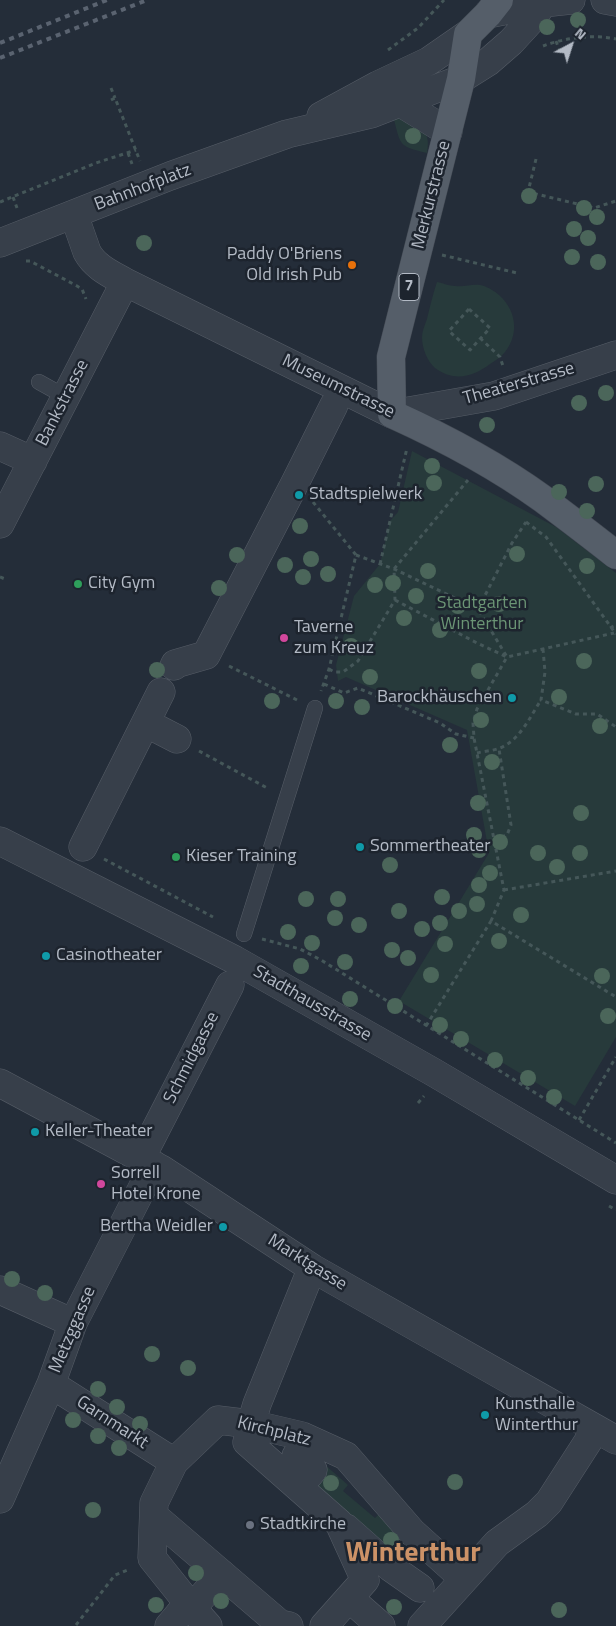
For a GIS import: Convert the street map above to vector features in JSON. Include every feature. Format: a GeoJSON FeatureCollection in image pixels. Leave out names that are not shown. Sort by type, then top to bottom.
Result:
{"type":"FeatureCollection","features":[{"type":"Feature","properties":{"kind":"main road"},"geometry":{"type":"LineString","coordinates":[[468,34],[494,7]]}},
{"type":"Feature","properties":{"kind":"main road","name":"Merkurstrasse"},"geometry":{"type":"LineString","coordinates":[[392,414],[391,357],[461,79],[468,34]]}},
{"type":"Feature","properties":{"kind":"main road","name":"Museumstrasse"},"geometry":{"type":"LineString","coordinates":[[392,414],[433,432],[472,454],[541,498],[616,555]]}},
{"type":"Feature","properties":{"kind":"street"},"geometry":{"type":"LineString","coordinates":[[494,7],[571,0]]}},
{"type":"Feature","properties":{"kind":"street"},"geometry":{"type":"LineString","coordinates":[[605,0],[616,2]]}},
{"type":"Feature","properties":{"kind":"street","name":"Bahnhofplatz"},"geometry":{"type":"LineString","coordinates":[[0,243],[149,184],[287,134],[371,114],[461,79],[488,62],[511,42],[533,18],[544,2]]}},
{"type":"Feature","properties":{"kind":"street","name":"Bahnhofplatz"},"geometry":{"type":"LineString","coordinates":[[287,134],[429,61],[468,34]]}},
{"type":"Feature","properties":{"kind":"street"},"geometry":{"type":"LineString","coordinates":[[401,103],[448,132]]}},
{"type":"Feature","properties":{"kind":"street","name":"Museumstrasse"},"geometry":{"type":"LineString","coordinates":[[74,215],[90,257],[102,268],[125,282],[392,414]]}},
{"type":"Feature","properties":{"kind":"street","name":"Bankstrasse"},"geometry":{"type":"LineString","coordinates":[[0,524],[125,282]]}},
{"type":"Feature","properties":{"kind":"street","name":"Theaterstrasse"},"geometry":{"type":"LineString","coordinates":[[392,414],[494,396],[616,355]]}},
{"type":"Feature","properties":{"kind":"street"},"geometry":{"type":"LineString","coordinates":[[174,666],[175,664],[206,654],[334,405]]}},
{"type":"Feature","properties":{"kind":"street"},"geometry":{"type":"LineString","coordinates":[[0,446],[34,461]]}},
{"type":"Feature","properties":{"kind":"street"},"geometry":{"type":"LineString","coordinates":[[83,847],[161,692]]}},
{"type":"Feature","properties":{"kind":"street"},"geometry":{"type":"LineString","coordinates":[[146,723],[177,739]]}},
{"type":"Feature","properties":{"kind":"street","name":"Stadthausstrasse"},"geometry":{"type":"LineString","coordinates":[[0,841],[235,960],[433,1072],[616,1180]]}},
{"type":"Feature","properties":{"kind":"street","name":"Schmidgasse"},"geometry":{"type":"LineString","coordinates":[[147,1161],[230,984]]}},
{"type":"Feature","properties":{"kind":"street","name":"Marktgasse"},"geometry":{"type":"LineString","coordinates":[[0,1083],[147,1161],[312,1268],[606,1435]]}},
{"type":"Feature","properties":{"kind":"street","name":"Metzggasse"},"geometry":{"type":"LineString","coordinates":[[0,1499],[51,1384],[73,1323],[147,1161]]}},
{"type":"Feature","properties":{"kind":"street"},"geometry":{"type":"LineString","coordinates":[[312,1268],[261,1396],[251,1424],[248,1442],[304,1481],[339,1523],[390,1567],[420,1588]]}},
{"type":"Feature","properties":{"kind":"street"},"geometry":{"type":"LineString","coordinates":[[0,1290],[73,1323]]}},
{"type":"Feature","properties":{"kind":"street","name":"Garnmarkt"},"geometry":{"type":"LineString","coordinates":[[51,1384],[174,1462]]}},
{"type":"Feature","properties":{"kind":"street","name":"Kirchplatz"},"geometry":{"type":"LineString","coordinates":[[152,1558],[154,1503],[174,1462],[218,1420],[251,1424],[302,1436],[346,1456],[412,1532],[464,1580]]}},
{"type":"Feature","properties":{"kind":"street"},"geometry":{"type":"LineString","coordinates":[[422,1626],[497,1544],[537,1514],[549,1502],[606,1435]]}},
{"type":"Feature","properties":{"kind":"street"},"geometry":{"type":"LineString","coordinates":[[304,1481],[313,1470],[296,1456],[310,1440]]}},
{"type":"Feature","properties":{"kind":"street"},"geometry":{"type":"LineString","coordinates":[[154,1516],[280,1624],[289,1626]]}},
{"type":"Feature","properties":{"kind":"street"},"geometry":{"type":"LineString","coordinates":[[339,1523],[357,1589],[381,1626]]}},
{"type":"Feature","properties":{"kind":"street"},"geometry":{"type":"LineString","coordinates":[[412,1532],[424,1604],[413,1626]]}},
{"type":"Feature","properties":{"kind":"street"},"geometry":{"type":"LineString","coordinates":[[152,1558],[200,1617]]}},
{"type":"Feature","properties":{"kind":"street"},"geometry":{"type":"LineString","coordinates":[[200,1617],[222,1574]]}},
{"type":"Feature","properties":{"kind":"street"},"geometry":{"type":"LineString","coordinates":[[324,1626],[357,1589],[397,1581],[420,1588],[464,1580]]}},
{"type":"Feature","properties":{"kind":"street"},"geometry":{"type":"LineString","coordinates":[[169,1626],[180,1613],[200,1617]]}},
{"type":"Feature","properties":{"kind":"lane"},"geometry":{"type":"LineString","coordinates":[[39,382],[66,397]]}},
{"type":"Feature","properties":{"kind":"lane"},"geometry":{"type":"LineString","coordinates":[[244,934],[315,708]]}},
{"type":"Feature","properties":{"kind":"path"},"geometry":{"type":"LineString","coordinates":[[381,54],[418,28],[444,0]]}},
{"type":"Feature","properties":{"kind":"path"},"geometry":{"type":"LineString","coordinates":[[535,49],[556,41],[592,38],[616,39]]}},
{"type":"Feature","properties":{"kind":"path"},"geometry":{"type":"LineString","coordinates":[[556,41],[560,52]]}},
{"type":"Feature","properties":{"kind":"path"},"geometry":{"type":"LineString","coordinates":[[111,88],[113,99],[149,184]]}},
{"type":"Feature","properties":{"kind":"path"},"geometry":{"type":"LineString","coordinates":[[0,202],[96,163],[136,150]]}},
{"type":"Feature","properties":{"kind":"path"},"geometry":{"type":"LineString","coordinates":[[128,153],[132,164]]}},
{"type":"Feature","properties":{"kind":"path"},"geometry":{"type":"LineString","coordinates":[[536,159],[528,192],[594,208],[616,201]]}},
{"type":"Feature","properties":{"kind":"path"},"geometry":{"type":"LineString","coordinates":[[13,197],[17,209]]}},
{"type":"Feature","properties":{"kind":"path"},"geometry":{"type":"LineString","coordinates":[[449,257],[517,273]]}},
{"type":"Feature","properties":{"kind":"path"},"geometry":{"type":"LineString","coordinates":[[23,263],[30,262],[78,286],[85,295],[86,305]]}},
{"type":"Feature","properties":{"kind":"path"},"geometry":{"type":"LineString","coordinates":[[469,309],[490,328],[480,338],[470,350],[449,331],[469,309]]}},
{"type":"Feature","properties":{"kind":"path"},"geometry":{"type":"LineString","coordinates":[[480,338],[500,357],[504,367]]}},
{"type":"Feature","properties":{"kind":"path"},"geometry":{"type":"LineString","coordinates":[[380,564],[408,442],[392,414]]}},
{"type":"Feature","properties":{"kind":"path"},"geometry":{"type":"LineString","coordinates":[[329,669],[334,672],[343,672],[358,662],[395,600],[394,569],[468,482],[471,474]]}},
{"type":"Feature","properties":{"kind":"path"},"geometry":{"type":"LineString","coordinates":[[296,481],[356,555],[394,569],[478,609],[507,657]]}},
{"type":"Feature","properties":{"kind":"path"},"geometry":{"type":"LineString","coordinates":[[478,609],[512,543],[541,498]]}},
{"type":"Feature","properties":{"kind":"path"},"geometry":{"type":"LineString","coordinates":[[395,600],[507,657],[615,634],[546,537],[526,522]]}},
{"type":"Feature","properties":{"kind":"path"},"geometry":{"type":"LineString","coordinates":[[206,654],[315,708],[329,669],[356,555]]}},
{"type":"Feature","properties":{"kind":"path"},"geometry":{"type":"LineString","coordinates":[[0,577],[5,579]]}},
{"type":"Feature","properties":{"kind":"path"},"geometry":{"type":"LineString","coordinates":[[610,628],[616,625]]}},
{"type":"Feature","properties":{"kind":"path"},"geometry":{"type":"LineString","coordinates":[[477,753],[499,749],[512,742],[521,732],[541,700],[545,672],[543,649]]}},
{"type":"Feature","properties":{"kind":"path"},"geometry":{"type":"LineString","coordinates":[[426,1026],[491,921],[504,890],[474,738],[473,723],[477,709],[507,657]]}},
{"type":"Feature","properties":{"kind":"path"},"geometry":{"type":"LineString","coordinates":[[324,684],[344,693],[358,688],[440,723],[456,734],[474,738]]}},
{"type":"Feature","properties":{"kind":"path"},"geometry":{"type":"LineString","coordinates":[[541,700],[576,714],[597,714],[616,727]]}},
{"type":"Feature","properties":{"kind":"path"},"geometry":{"type":"LineString","coordinates":[[177,739],[287,799]]}},
{"type":"Feature","properties":{"kind":"path"},"geometry":{"type":"LineString","coordinates":[[494,840],[507,835],[511,825],[499,749]]}},
{"type":"Feature","properties":{"kind":"path"},"geometry":{"type":"LineString","coordinates":[[83,847],[244,934],[300,949],[321,960],[616,1142]]}},
{"type":"Feature","properties":{"kind":"path"},"geometry":{"type":"LineString","coordinates":[[504,890],[616,870]]}},
{"type":"Feature","properties":{"kind":"path"},"geometry":{"type":"LineString","coordinates":[[491,921],[616,997]]}},
{"type":"Feature","properties":{"kind":"path"},"geometry":{"type":"LineString","coordinates":[[580,1120],[616,1057]]}},
{"type":"Feature","properties":{"kind":"path"},"geometry":{"type":"LineString","coordinates":[[76,1626],[115,1575],[144,1564],[152,1558]]}},
{"type":"Feature","properties":{"kind":"green space"},"geometry":{"type":"Polygon","coordinates":[[[393,116],[410,122],[425,133],[428,140],[427,153],[405,146],[402,143],[397,133],[393,116]]]}},
{"type":"Feature","properties":{"kind":"green space"},"geometry":{"type":"Polygon","coordinates":[[[437,282],[453,286],[481,285],[486,287],[506,302],[513,318],[513,335],[505,352],[484,368],[470,375],[449,375],[435,368],[430,362],[423,346],[422,335],[437,282]]]}},
{"type":"Feature","properties":{"kind":"green space","name":"Stadtgarten Winterthur"},"geometry":{"type":"Polygon","coordinates":[[[412,451],[556,527],[616,573],[616,1037],[575,1106],[399,1001],[489,853],[467,730],[346,677],[338,681],[336,665],[354,596],[380,564],[390,521],[398,512],[412,451]]]}},
{"type":"Feature","properties":{"kind":"green space"},"geometry":{"type":"Polygon","coordinates":[[[308,1450],[348,1485],[343,1491],[375,1518],[380,1513],[408,1532],[398,1561],[311,1488],[308,1450]]]}},
{"type":"Feature","properties":{"kind":"railway"},"geometry":{"type":"LineString","coordinates":[[0,43],[107,0]]}},
{"type":"Feature","properties":{"kind":"railway"},"geometry":{"type":"LineString","coordinates":[[0,58],[147,0]]}},
{"type":"Feature","properties":{"kind":"place","name":"Paddy O'Briens Old Irish Pub"},"geometry":{"type":"Point","coordinates":[352,265]}},
{"type":"Feature","properties":{"kind":"place","name":"Stadtspielwerk"},"geometry":{"type":"Point","coordinates":[299,495]}},
{"type":"Feature","properties":{"kind":"place","name":"City Gym"},"geometry":{"type":"Point","coordinates":[78,584]}},
{"type":"Feature","properties":{"kind":"place","name":"Taverne zum Kreuz"},"geometry":{"type":"Point","coordinates":[284,638]}},
{"type":"Feature","properties":{"kind":"place","name":"Barockhäuschen"},"geometry":{"type":"Point","coordinates":[512,698]}},
{"type":"Feature","properties":{"kind":"place","name":"Sommertheater"},"geometry":{"type":"Point","coordinates":[360,847]}},
{"type":"Feature","properties":{"kind":"place","name":"Kieser Training"},"geometry":{"type":"Point","coordinates":[176,857]}},
{"type":"Feature","properties":{"kind":"place","name":"Casinotheater"},"geometry":{"type":"Point","coordinates":[46,956]}},
{"type":"Feature","properties":{"kind":"place","name":"Keller-Theater"},"geometry":{"type":"Point","coordinates":[35,1132]}},
{"type":"Feature","properties":{"kind":"place","name":"Sorrell Hotel Krone"},"geometry":{"type":"Point","coordinates":[101,1184]}},
{"type":"Feature","properties":{"kind":"place","name":"Bertha Weidler"},"geometry":{"type":"Point","coordinates":[223,1227]}},
{"type":"Feature","properties":{"kind":"place","name":"Kunsthalle Winterthur"},"geometry":{"type":"Point","coordinates":[485,1415]}},
{"type":"Feature","properties":{"kind":"place","name":"Stadtkirche"},"geometry":{"type":"Point","coordinates":[250,1525]}},
{"type":"Feature","properties":{"kind":"district","name":"Winterthur"},"geometry":{"type":"Point","coordinates":[413,1554]}}]}
